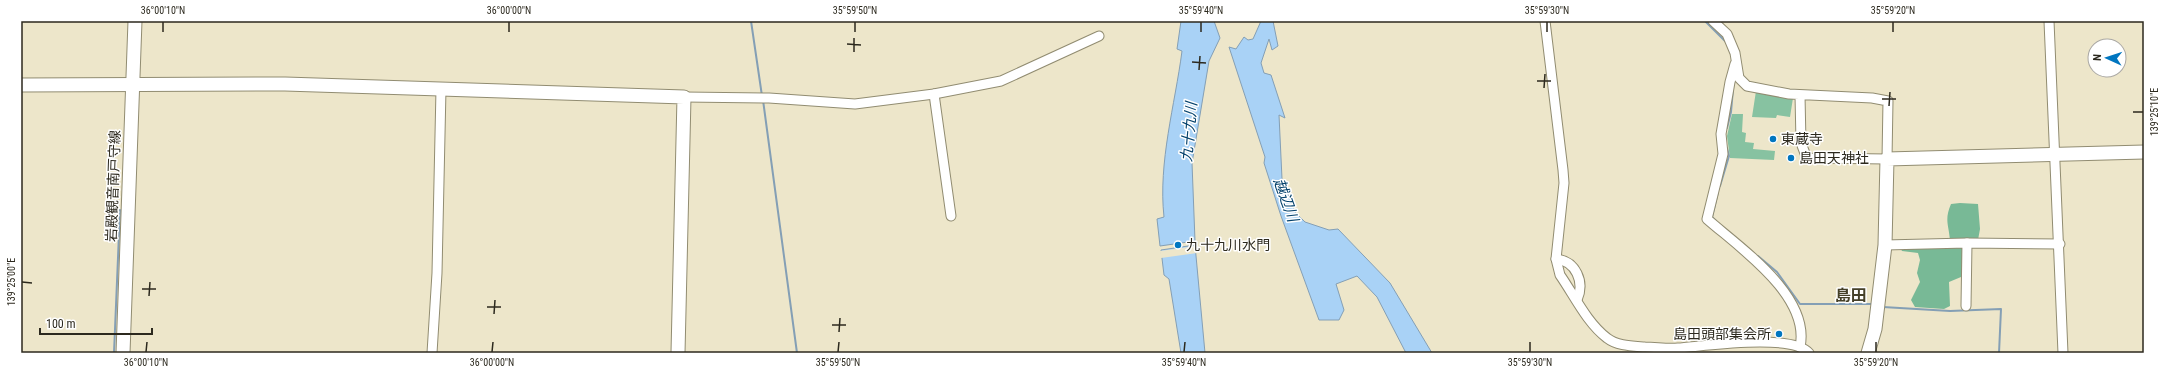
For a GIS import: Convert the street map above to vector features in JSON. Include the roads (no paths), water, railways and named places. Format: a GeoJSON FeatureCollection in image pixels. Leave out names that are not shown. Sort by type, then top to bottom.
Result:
{"type":"FeatureCollection","features":[{"type":"Feature","properties":{"kind":"street","name":"岩殿観音南戸守線"},"geometry":{"type":"LineString","coordinates":[[123,353],[135,21]]}},
{"type":"Feature","properties":{"kind":"street"},"geometry":{"type":"LineString","coordinates":[[1546,21],[1564,177],[1556,260],[1560,275],[1598,330],[1608,338],[1630,346],[1676,348],[1747,342],[1788,344],[1800,347],[1809,353]]}},
{"type":"Feature","properties":{"kind":"street"},"geometry":{"type":"LineString","coordinates":[[1713,21],[1727,34],[1735,53],[1739,78],[1746,86],[1800,95],[1888,101],[1885,245],[1875,329],[1868,353]]}},
{"type":"Feature","properties":{"kind":"street"},"geometry":{"type":"LineString","coordinates":[[2049,21],[2054,156],[2060,244],[2063,353]]}},
{"type":"Feature","properties":{"kind":"street"},"geometry":{"type":"LineString","coordinates":[[21,85],[132,86],[285,84],[684,97],[769,98],[855,104],[934,94],[1001,81],[1099,36]]}},
{"type":"Feature","properties":{"kind":"street"},"geometry":{"type":"LineString","coordinates":[[1736,62],[1730,82],[1721,134],[1723,154],[1707,219],[1772,276],[1797,316],[1802,340],[1800,347]]}},
{"type":"Feature","properties":{"kind":"street"},"geometry":{"type":"LineString","coordinates":[[432,353],[437,273],[442,88]]}},
{"type":"Feature","properties":{"kind":"street"},"geometry":{"type":"LineString","coordinates":[[934,94],[951,216]]}},
{"type":"Feature","properties":{"kind":"street"},"geometry":{"type":"LineString","coordinates":[[1800,95],[1801,143],[1806,156],[1810,158],[1887,159],[2054,156],[2144,152]]}},
{"type":"Feature","properties":{"kind":"street"},"geometry":{"type":"LineString","coordinates":[[678,353],[684,97]]}},
{"type":"Feature","properties":{"kind":"street"},"geometry":{"type":"LineString","coordinates":[[1885,245],[1967,243],[2060,244]]}},
{"type":"Feature","properties":{"kind":"street"},"geometry":{"type":"LineString","coordinates":[[1966,306],[1967,243]]}},
{"type":"Feature","properties":{"kind":"street"},"geometry":{"type":"LineString","coordinates":[[1556,260],[1566,261],[1576,268],[1580,285],[1577,300]]}},
{"type":"Feature","properties":{"kind":"water","name":"九十九川"},"geometry":{"type":"Polygon","coordinates":[[[1181,21],[1214,21],[1220,38],[1209,61],[1192,163],[1195,241],[1160,246],[1157,219],[1164,217],[1163,175],[1168,134],[1182,51],[1177,49],[1181,21]]]}},
{"type":"Feature","properties":{"kind":"water","name":"越辺川"},"geometry":{"type":"Polygon","coordinates":[[[1261,21],[1273,21],[1278,46],[1272,50],[1269,39],[1261,63],[1264,73],[1271,75],[1285,118],[1279,115],[1282,179],[1295,212],[1305,222],[1329,230],[1338,229],[1390,283],[1432,353],[1406,353],[1377,297],[1357,276],[1336,284],[1344,310],[1339,320],[1319,320],[1281,216],[1264,163],[1265,157],[1229,47],[1236,49],[1244,37],[1248,40],[1253,39],[1261,21]]]}},
{"type":"Feature","properties":{"kind":"water"},"geometry":{"type":"Polygon","coordinates":[[[1195,245],[1205,353],[1181,353],[1169,279],[1164,275],[1161,250],[1195,245]]]}},
{"type":"Feature","properties":{"kind":"waterway"},"geometry":{"type":"LineString","coordinates":[[751,21],[762,96]]}},
{"type":"Feature","properties":{"kind":"waterway"},"geometry":{"type":"LineString","coordinates":[[1705,21],[1727,43]]}},
{"type":"Feature","properties":{"kind":"waterway"},"geometry":{"type":"LineString","coordinates":[[1727,128],[1731,112],[1733,89]]}},
{"type":"Feature","properties":{"kind":"waterway"},"geometry":{"type":"LineString","coordinates":[[763,100],[797,353]]}},
{"type":"Feature","properties":{"kind":"waterway"},"geometry":{"type":"LineString","coordinates":[[1720,186],[1729,156],[1727,148]]}},
{"type":"Feature","properties":{"kind":"waterway"},"geometry":{"type":"LineString","coordinates":[[1716,221],[1712,217],[1718,192]]}},
{"type":"Feature","properties":{"kind":"waterway"},"geometry":{"type":"LineString","coordinates":[[114,353],[120,210]]}},
{"type":"Feature","properties":{"kind":"waterway"},"geometry":{"type":"LineString","coordinates":[[1758,256],[1777,272],[1800,304],[1873,304]]}},
{"type":"Feature","properties":{"kind":"waterway"},"geometry":{"type":"LineString","coordinates":[[1883,307],[1950,311],[2001,309],[1999,353]]}},
{"type":"Feature","properties":{"kind":"place","name":"東蔵寺"},"geometry":{"type":"Point","coordinates":[1773,139]}},
{"type":"Feature","properties":{"kind":"place","name":"島田天神社"},"geometry":{"type":"Point","coordinates":[1791,158]}},
{"type":"Feature","properties":{"kind":"place","name":"九十九川水門"},"geometry":{"type":"Point","coordinates":[1178,245]}},
{"type":"Feature","properties":{"kind":"place","name":"島田頭部集会所"},"geometry":{"type":"Point","coordinates":[1779,334]}},
{"type":"Feature","properties":{"kind":"district","name":"島田"},"geometry":{"type":"Point","coordinates":[1851,295]}}]}
